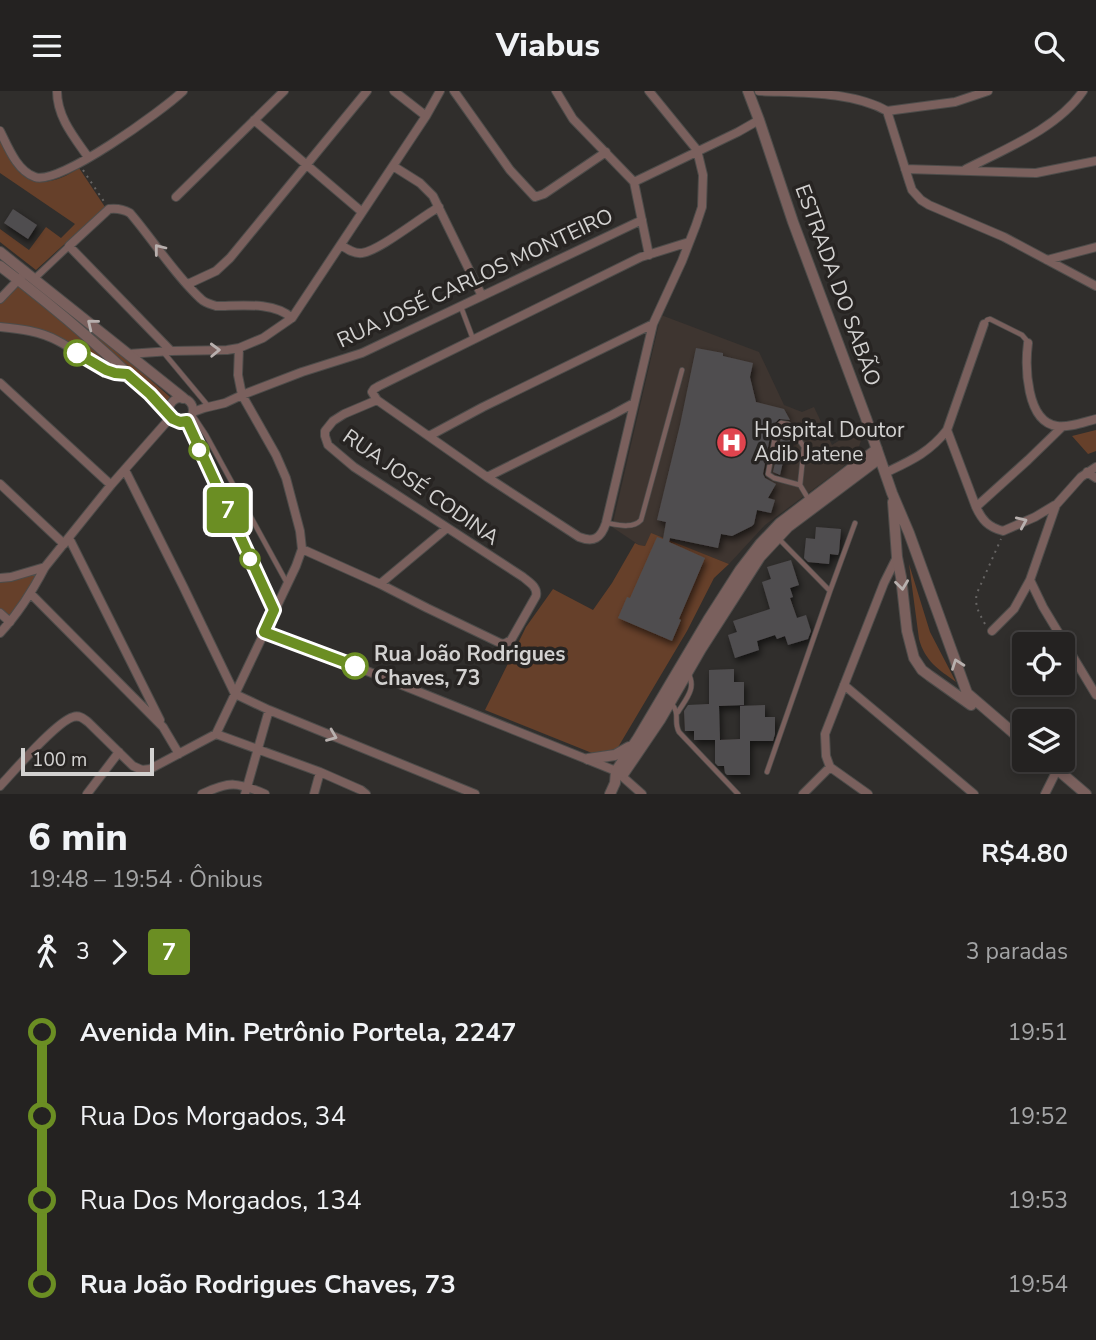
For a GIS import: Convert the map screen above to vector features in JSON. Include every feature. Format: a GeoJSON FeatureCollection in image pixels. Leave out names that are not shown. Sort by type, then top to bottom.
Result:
{"type":"FeatureCollection","features":[{"type":"Feature","properties":{"kind":"street"},"geometry":{"type":"LineString","coordinates":[[57,91],[57,102],[62,116],[88,157]]}},
{"type":"Feature","properties":{"kind":"street"},"geometry":{"type":"LineString","coordinates":[[0,131],[18,164],[27,174],[45,179],[62,173],[154,116],[183,91]]}},
{"type":"Feature","properties":{"kind":"street"},"geometry":{"type":"LineString","coordinates":[[176,197],[284,91]]}},
{"type":"Feature","properties":{"kind":"street"},"geometry":{"type":"LineString","coordinates":[[188,284],[206,277],[224,264],[367,91]]}},
{"type":"Feature","properties":{"kind":"street"},"geometry":{"type":"LineString","coordinates":[[394,91],[426,116]]}},
{"type":"Feature","properties":{"kind":"street"},"geometry":{"type":"LineString","coordinates":[[128,354],[239,348],[263,338],[292,318],[440,91]]}},
{"type":"Feature","properties":{"kind":"street"},"geometry":{"type":"LineString","coordinates":[[454,91],[510,170],[535,197],[544,194],[606,152]]}},
{"type":"Feature","properties":{"kind":"street"},"geometry":{"type":"LineString","coordinates":[[649,91],[697,150],[703,175],[702,207],[689,242],[653,324],[606,523],[598,537],[586,540],[486,478],[377,400],[372,393],[374,389],[649,255],[689,242]]}},
{"type":"Feature","properties":{"kind":"street","name":"ESTRADA DO SABÃO"},"geometry":{"type":"LineString","coordinates":[[748,91],[793,222],[967,693],[1012,732]]}},
{"type":"Feature","properties":{"kind":"street"},"geometry":{"type":"LineString","coordinates":[[759,91],[844,96],[887,111],[955,102],[988,91]]}},
{"type":"Feature","properties":{"kind":"street"},"geometry":{"type":"LineString","coordinates":[[964,170],[1051,123],[1067,110],[1083,91]]}},
{"type":"Feature","properties":{"kind":"street"},"geometry":{"type":"LineString","coordinates":[[560,93],[573,119],[634,182],[649,255]]}},
{"type":"Feature","properties":{"kind":"street"},"geometry":{"type":"LineString","coordinates":[[887,111],[912,190],[921,200],[1004,237],[1096,286]]}},
{"type":"Feature","properties":{"kind":"street"},"geometry":{"type":"LineString","coordinates":[[254,120],[362,212]]}},
{"type":"Feature","properties":{"kind":"street"},"geometry":{"type":"LineString","coordinates":[[634,182],[759,120]]}},
{"type":"Feature","properties":{"kind":"street"},"geometry":{"type":"LineString","coordinates":[[905,169],[1036,173],[1096,161]]}},
{"type":"Feature","properties":{"kind":"street"},"geometry":{"type":"LineString","coordinates":[[393,166],[429,191],[482,296]]}},
{"type":"Feature","properties":{"kind":"street"},"geometry":{"type":"LineString","coordinates":[[341,245],[363,253],[384,243],[439,207]]}},
{"type":"Feature","properties":{"kind":"street"},"geometry":{"type":"LineString","coordinates":[[0,299],[69,246],[109,209],[120,209],[130,213],[188,284],[208,304],[265,307],[286,313],[292,318]]}},
{"type":"Feature","properties":{"kind":"street","name":"RUA JOSÉ CARLOS MONTEIRO"},"geometry":{"type":"LineString","coordinates":[[189,409],[225,403],[303,372],[362,353],[642,220]]}},
{"type":"Feature","properties":{"kind":"street"},"geometry":{"type":"LineString","coordinates":[[69,246],[167,352]]}},
{"type":"Feature","properties":{"kind":"street"},"geometry":{"type":"LineString","coordinates":[[1047,260],[1096,247]]}},
{"type":"Feature","properties":{"kind":"street"},"geometry":{"type":"LineString","coordinates":[[0,252],[172,417]]}},
{"type":"Feature","properties":{"kind":"street"},"geometry":{"type":"LineString","coordinates":[[0,266],[26,277],[128,354],[189,409]]}},
{"type":"Feature","properties":{"kind":"street"},"geometry":{"type":"LineString","coordinates":[[429,436],[653,324]]}},
{"type":"Feature","properties":{"kind":"street"},"geometry":{"type":"LineString","coordinates":[[858,474],[869,471],[886,476],[917,458],[939,440],[947,430],[984,324]]}},
{"type":"Feature","properties":{"kind":"street"},"geometry":{"type":"LineString","coordinates":[[0,327],[36,332],[59,341],[106,370],[127,374]]}},
{"type":"Feature","properties":{"kind":"street"},"geometry":{"type":"LineString","coordinates":[[1028,343],[1027,365],[1032,401],[1042,419],[1062,427],[1096,419]]}},
{"type":"Feature","properties":{"kind":"street"},"geometry":{"type":"LineString","coordinates":[[0,786],[57,727],[74,716],[81,717],[133,766],[145,771],[216,734],[302,549],[286,478],[242,395],[238,375],[239,348]]}},
{"type":"Feature","properties":{"kind":"street"},"geometry":{"type":"LineString","coordinates":[[0,383],[111,485]]}},
{"type":"Feature","properties":{"kind":"street"},"geometry":{"type":"LineString","coordinates":[[172,417],[169,407],[177,398],[189,409],[274,610]]}},
{"type":"Feature","properties":{"kind":"street","name":"RUA JOSÉ CODINA"},"geometry":{"type":"LineString","coordinates":[[377,400],[333,421],[325,431],[328,445],[354,467],[523,577],[534,587],[536,596],[516,632],[509,642],[504,644],[380,584]]}},
{"type":"Feature","properties":{"kind":"street"},"geometry":{"type":"LineString","coordinates":[[486,478],[634,403]]}},
{"type":"Feature","properties":{"kind":"street"},"geometry":{"type":"LineString","coordinates":[[0,633],[30,593],[45,567],[111,485],[163,425],[189,409]]}},
{"type":"Feature","properties":{"kind":"street"},"geometry":{"type":"LineString","coordinates":[[976,507],[1062,427]]}},
{"type":"Feature","properties":{"kind":"street"},"geometry":{"type":"LineString","coordinates":[[947,430],[981,517],[987,524],[1003,531],[1056,505],[1087,472],[1096,467]]}},
{"type":"Feature","properties":{"kind":"street"},"geometry":{"type":"LineString","coordinates":[[618,776],[670,702],[760,557],[788,527],[858,474],[879,454]]}},
{"type":"Feature","properties":{"kind":"street"},"geometry":{"type":"LineString","coordinates":[[610,794],[634,743],[708,620],[760,544],[780,523],[809,501],[879,454]]}},
{"type":"Feature","properties":{"kind":"street"},"geometry":{"type":"LineString","coordinates":[[125,470],[235,694],[475,794]]}},
{"type":"Feature","properties":{"kind":"street"},"geometry":{"type":"LineString","coordinates":[[1087,472],[1096,478]]}},
{"type":"Feature","properties":{"kind":"street"},"geometry":{"type":"LineString","coordinates":[[0,484],[66,541],[179,754]]}},
{"type":"Feature","properties":{"kind":"street","name":"ESTRADA DO SABÃO"},"geometry":{"type":"LineString","coordinates":[[892,493],[907,629],[915,658],[922,670],[942,686],[995,718]]}},
{"type":"Feature","properties":{"kind":"street"},"geometry":{"type":"LineString","coordinates":[[992,631],[1014,609],[1030,580],[1056,505]]}},
{"type":"Feature","properties":{"kind":"street"},"geometry":{"type":"LineString","coordinates":[[302,549],[380,584],[447,528]]}},
{"type":"Feature","properties":{"kind":"street"},"geometry":{"type":"LineString","coordinates":[[868,794],[830,767],[826,755],[825,734],[897,556],[901,549],[908,547],[918,556]]}},
{"type":"Feature","properties":{"kind":"street"},"geometry":{"type":"LineString","coordinates":[[0,578],[45,567]]}},
{"type":"Feature","properties":{"kind":"street"},"geometry":{"type":"LineString","coordinates":[[1030,580],[1043,607],[1096,695]]}},
{"type":"Feature","properties":{"kind":"street"},"geometry":{"type":"LineString","coordinates":[[30,593],[163,727]]}},
{"type":"Feature","properties":{"kind":"street"},"geometry":{"type":"LineString","coordinates":[[0,613],[10,622]]}},
{"type":"Feature","properties":{"kind":"street"},"geometry":{"type":"LineString","coordinates":[[264,632],[588,759],[642,794]]}},
{"type":"Feature","properties":{"kind":"street"},"geometry":{"type":"LineString","coordinates":[[844,685],[974,794]]}},
{"type":"Feature","properties":{"kind":"street"},"geometry":{"type":"LineString","coordinates":[[246,790],[269,710]]}},
{"type":"Feature","properties":{"kind":"street"},"geometry":{"type":"LineString","coordinates":[[216,734],[320,772],[366,794]]}},
{"type":"Feature","properties":{"kind":"street"},"geometry":{"type":"LineString","coordinates":[[588,759],[615,755],[634,743]]}},
{"type":"Feature","properties":{"kind":"street"},"geometry":{"type":"LineString","coordinates":[[87,794],[119,753]]}},
{"type":"Feature","properties":{"kind":"street"},"geometry":{"type":"LineString","coordinates":[[803,794],[830,767]]}},
{"type":"Feature","properties":{"kind":"street"},"geometry":{"type":"LineString","coordinates":[[314,794],[320,772]]}},
{"type":"Feature","properties":{"kind":"street"},"geometry":{"type":"LineString","coordinates":[[1045,794],[1056,772]]}},
{"type":"Feature","properties":{"kind":"street"},"geometry":{"type":"LineString","coordinates":[[1060,772],[1086,794]]}},
{"type":"Feature","properties":{"kind":"street"},"geometry":{"type":"LineString","coordinates":[[202,794],[228,784],[265,794]]}},
{"type":"Feature","properties":{"kind":"lane"},"geometry":{"type":"LineString","coordinates":[[461,307],[473,341]]}},
{"type":"Feature","properties":{"kind":"lane"},"geometry":{"type":"LineString","coordinates":[[984,324],[990,319],[1022,335],[1028,343]]}},
{"type":"Feature","properties":{"kind":"lane"},"geometry":{"type":"LineString","coordinates":[[167,352],[207,407]]}},
{"type":"Feature","properties":{"kind":"lane"},"geometry":{"type":"LineString","coordinates":[[606,523],[632,526],[641,520],[682,370]]}},
{"type":"Feature","properties":{"kind":"lane"},"geometry":{"type":"LineString","coordinates":[[189,409],[287,583]]}},
{"type":"Feature","properties":{"kind":"lane"},"geometry":{"type":"LineString","coordinates":[[800,485],[768,474],[777,427],[781,423],[788,424],[804,447],[800,485],[809,501]]}},
{"type":"Feature","properties":{"kind":"lane"},"geometry":{"type":"LineString","coordinates":[[766,772],[855,523]]}},
{"type":"Feature","properties":{"kind":"lane"},"geometry":{"type":"LineString","coordinates":[[777,537],[830,591]]}},
{"type":"Feature","properties":{"kind":"lane"},"geometry":{"type":"LineString","coordinates":[[688,672],[693,683],[677,713],[676,724],[679,732],[738,794]]}},
{"type":"Feature","properties":{"kind":"lane"},"geometry":{"type":"LineString","coordinates":[[670,702],[677,713]]}},
{"type":"Feature","properties":{"kind":"path"},"geometry":{"type":"LineString","coordinates":[[79,163],[102,198]]}},
{"type":"Feature","properties":{"kind":"path"},"geometry":{"type":"LineString","coordinates":[[992,631],[989,631],[975,600],[1003,531]]}},
{"type":"Feature","properties":{"kind":"shaded area"},"geometry":{"type":"Polygon","coordinates":[[[0,139],[17,169],[32,180],[46,182],[79,168],[105,207],[36,270],[0,242],[0,229],[29,250],[46,227],[61,238],[75,224],[0,173],[0,139]]]}},
{"type":"Feature","properties":{"kind":"shaded area"},"geometry":{"type":"Polygon","coordinates":[[[17,281],[89,340],[113,374],[59,340],[0,326],[0,302],[17,281]]]}},
{"type":"Feature","properties":{"kind":"shaded area","name":"Hospital Doutor Adib Jatene"},"geometry":{"type":"Polygon","coordinates":[[[661,315],[759,352],[784,405],[802,412],[814,407],[832,445],[862,426],[862,438],[857,452],[842,468],[765,525],[729,564],[651,534],[645,546],[639,545],[612,527],[661,315]]]}},
{"type":"Feature","properties":{"kind":"shaded area"},"geometry":{"type":"Polygon","coordinates":[[[97,333],[170,397],[165,403],[92,339],[97,333]]]}},
{"type":"Feature","properties":{"kind":"shaded area"},"geometry":{"type":"Polygon","coordinates":[[[1096,430],[1096,451],[1088,454],[1072,436],[1096,430]]]}},
{"type":"Feature","properties":{"kind":"shaded area"},"geometry":{"type":"Polygon","coordinates":[[[651,533],[729,564],[714,578],[687,631],[617,749],[592,753],[485,710],[526,627],[553,589],[593,610],[635,543],[645,546],[651,533]]]}},
{"type":"Feature","properties":{"kind":"shaded area"},"geometry":{"type":"Polygon","coordinates":[[[909,564],[930,632],[956,682],[933,664],[922,647],[909,564]]]}},
{"type":"Feature","properties":{"kind":"shaded area"},"geometry":{"type":"Polygon","coordinates":[[[45,567],[10,622],[0,613],[0,578],[45,567]]]}},
{"type":"Feature","properties":{"kind":"building"},"geometry":{"type":"Polygon","coordinates":[[[13,209],[37,225],[28,239],[4,223],[13,209]]]}},
{"type":"Feature","properties":{"kind":"building"},"geometry":{"type":"Polygon","coordinates":[[[696,348],[753,363],[750,377],[756,402],[784,409],[790,420],[779,419],[772,426],[763,474],[776,484],[768,498],[775,500],[771,513],[757,510],[752,526],[732,536],[721,534],[718,548],[670,538],[669,542],[705,558],[672,641],[618,618],[627,597],[630,598],[657,537],[663,539],[666,522],[657,520],[696,348]]]}},
{"type":"Feature","properties":{"kind":"building"},"geometry":{"type":"Polygon","coordinates":[[[783,428],[793,440],[787,445],[780,475],[773,472],[783,428]]]}},
{"type":"Feature","properties":{"kind":"building"},"geometry":{"type":"Polygon","coordinates":[[[816,527],[841,529],[838,555],[830,554],[829,564],[808,562],[804,558],[806,538],[815,539],[816,527]]]}},
{"type":"Feature","properties":{"kind":"building"},"geometry":{"type":"Polygon","coordinates":[[[791,560],[799,585],[790,588],[793,597],[790,598],[797,618],[806,615],[811,631],[808,639],[788,645],[785,636],[777,639],[775,635],[757,641],[759,650],[735,658],[728,635],[737,632],[733,621],[770,609],[762,582],[771,579],[767,567],[791,560]]]}},
{"type":"Feature","properties":{"kind":"building"},"geometry":{"type":"Polygon","coordinates":[[[734,669],[734,682],[744,682],[744,705],[719,706],[720,740],[740,739],[740,706],[765,705],[765,717],[775,717],[773,741],[750,741],[750,775],[727,775],[724,766],[715,763],[715,740],[694,740],[694,731],[685,731],[684,711],[688,705],[709,704],[709,670],[734,669]]]}},
{"type":"Feature","properties":{"kind":"bus line","name":"7"},"geometry":{"type":"LineString","coordinates":[[77,353],[106,370],[127,374],[173,419],[187,421],[274,610],[264,632],[355,666]]}},
{"type":"Feature","properties":{"kind":"place","name":"Hospital Doutor Adib Jatene"},"geometry":{"type":"Point","coordinates":[731,442]}},
{"type":"Feature","properties":{"kind":"place","name":"Rua João Rodrigues Chaves, 73"},"geometry":{"type":"Point","coordinates":[355,666]}}]}
